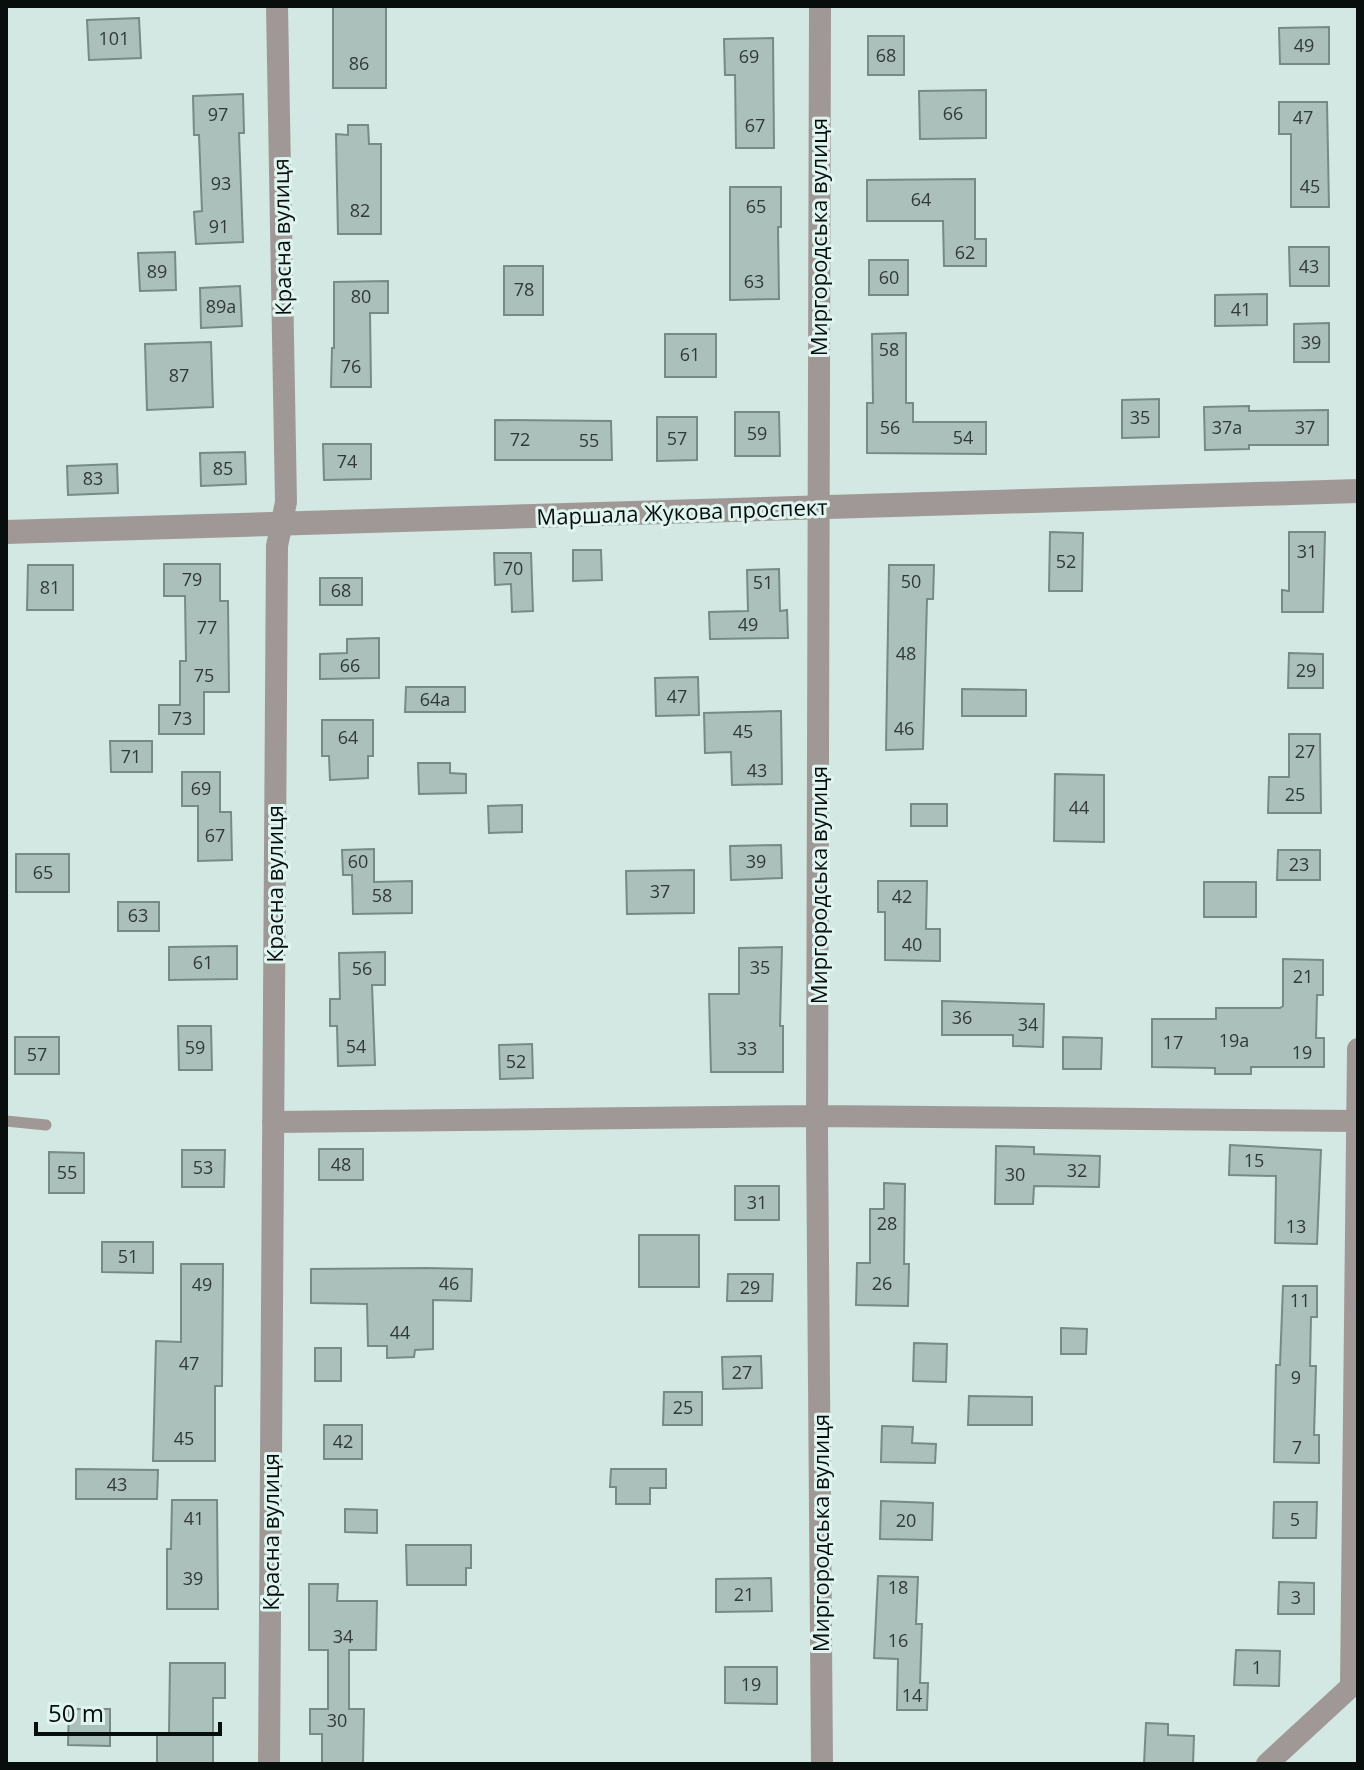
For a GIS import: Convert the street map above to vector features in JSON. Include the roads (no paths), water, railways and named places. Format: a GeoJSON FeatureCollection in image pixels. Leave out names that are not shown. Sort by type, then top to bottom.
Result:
{"type":"FeatureCollection","features":[{"type":"Feature","properties":{"kind":"street","name":"Красна вулиця"},"geometry":{"type":"LineString","coordinates":[[269,1764],[277,546],[286,502],[277,6]]}},
{"type":"Feature","properties":{"kind":"street","name":"Миргородська вулиця"},"geometry":{"type":"LineString","coordinates":[[820,6],[818,1116],[822,1764]]}},
{"type":"Feature","properties":{"kind":"street","name":"Маршала Жукова проспект"},"geometry":{"type":"LineString","coordinates":[[6,532],[1358,491]]}},
{"type":"Feature","properties":{"kind":"street"},"geometry":{"type":"LineString","coordinates":[[1267,1764],[1354,1683],[1358,1049]]}},
{"type":"Feature","properties":{"kind":"street"},"geometry":{"type":"LineString","coordinates":[[273,1122],[818,1116],[1358,1121]]}},
{"type":"Feature","properties":{"kind":"lane"},"geometry":{"type":"LineString","coordinates":[[6,1121],[46,1125]]}}]}
